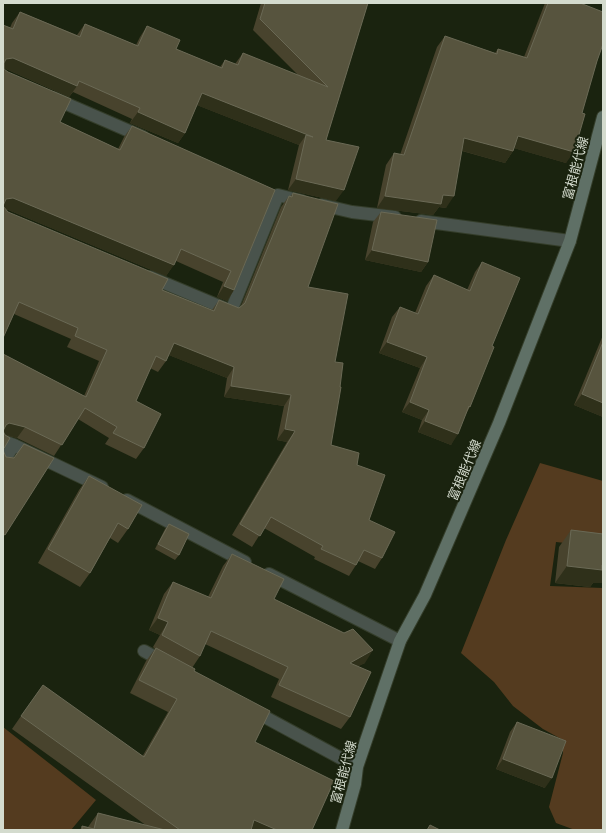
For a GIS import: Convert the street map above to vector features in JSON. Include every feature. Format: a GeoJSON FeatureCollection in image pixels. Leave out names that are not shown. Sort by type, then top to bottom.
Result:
{"type":"FeatureCollection","features":[{"type":"Feature","properties":{"kind":"main road","name":"富根能代線"},"geometry":{"type":"LineString","coordinates":[[342,830],[355,784],[357,767],[400,642],[425,595],[499,423],[570,241],[603,117]]}},
{"type":"Feature","properties":{"kind":"street"},"geometry":{"type":"LineString","coordinates":[[39,92],[155,142]]}},
{"type":"Feature","properties":{"kind":"street"},"geometry":{"type":"LineString","coordinates":[[264,189],[278,195],[352,212],[570,241]]}},
{"type":"Feature","properties":{"kind":"street"},"geometry":{"type":"LineString","coordinates":[[135,271],[231,311],[278,195]]}},
{"type":"Feature","properties":{"kind":"street"},"geometry":{"type":"LineString","coordinates":[[3,462],[9,443],[71,472],[400,642]]}},
{"type":"Feature","properties":{"kind":"street"},"geometry":{"type":"LineString","coordinates":[[144,651],[172,666]]}},
{"type":"Feature","properties":{"kind":"street"},"geometry":{"type":"LineString","coordinates":[[240,703],[357,767]]}},
{"type":"Feature","properties":{"kind":"shaded area"},"geometry":{"type":"Polygon","coordinates":[[[540,463],[603,481],[603,547],[556,542],[550,586],[603,588],[603,830],[575,830],[556,823],[549,807],[563,753],[563,740],[543,729],[513,706],[494,682],[461,653],[506,540],[540,463]]]}},
{"type":"Feature","properties":{"kind":"shaded area"},"geometry":{"type":"Polygon","coordinates":[[[3,727],[96,800],[71,830],[3,830],[3,727]]]}},
{"type":"Feature","properties":{"kind":"building"},"geometry":{"type":"Polygon","coordinates":[[[265,3],[368,3],[326,140],[359,147],[344,190],[296,179],[306,135],[313,137],[202,93],[185,133],[138,112],[140,108],[79,81],[77,86],[13,58],[6,59],[4,63],[4,69],[8,72],[71,99],[60,122],[120,150],[132,126],[275,190],[234,290],[224,286],[231,271],[181,249],[174,265],[13,198],[6,199],[3,206],[3,25],[13,29],[20,12],[80,37],[85,24],[138,46],[147,26],[180,40],[176,49],[222,68],[225,60],[238,65],[243,53],[328,87],[260,19],[265,3]]]}},
{"type":"Feature","properties":{"kind":"building"},"geometry":{"type":"Polygon","coordinates":[[[548,3],[580,3],[603,12],[603,44],[582,113],[585,114],[574,152],[518,136],[513,151],[464,138],[454,196],[443,195],[441,204],[385,196],[394,153],[404,155],[445,36],[497,54],[498,49],[527,58],[548,3]]]}},
{"type":"Feature","properties":{"kind":"building"},"geometry":{"type":"Polygon","coordinates":[[[293,193],[338,204],[308,287],[348,294],[335,362],[343,363],[341,387],[331,445],[359,453],[357,465],[385,475],[369,520],[395,532],[382,558],[364,550],[356,565],[321,549],[323,546],[271,517],[260,536],[240,524],[295,431],[285,429],[291,395],[231,386],[234,367],[174,343],[166,361],[156,356],[136,401],[161,414],[144,448],[113,433],[117,427],[85,408],[62,445],[25,427],[9,423],[3,431],[3,354],[86,397],[107,350],[75,336],[78,328],[19,302],[3,338],[3,206],[8,212],[168,279],[162,290],[214,311],[219,300],[239,308],[245,303],[289,196],[292,197],[293,193]]]}},
{"type":"Feature","properties":{"kind":"building"},"geometry":{"type":"Polygon","coordinates":[[[381,212],[437,220],[428,262],[372,250],[381,212]]]}},
{"type":"Feature","properties":{"kind":"building"},"geometry":{"type":"Polygon","coordinates":[[[482,262],[520,278],[492,346],[494,347],[458,434],[425,421],[429,410],[410,402],[427,357],[387,342],[400,307],[418,314],[434,275],[470,291],[482,262]]]}},
{"type":"Feature","properties":{"kind":"building"},"geometry":{"type":"Polygon","coordinates":[[[603,342],[603,403],[582,394],[603,342]]]}},
{"type":"Feature","properties":{"kind":"building"},"geometry":{"type":"Polygon","coordinates":[[[3,431],[5,435],[10,438],[3,450],[3,431]]]}},
{"type":"Feature","properties":{"kind":"building"},"geometry":{"type":"Polygon","coordinates":[[[24,444],[54,458],[5,535],[3,534],[3,450],[6,457],[14,458],[24,444]]]}},
{"type":"Feature","properties":{"kind":"building"},"geometry":{"type":"Polygon","coordinates":[[[89,476],[142,505],[128,529],[118,523],[90,573],[48,549],[89,476]]]}},
{"type":"Feature","properties":{"kind":"building"},"geometry":{"type":"Polygon","coordinates":[[[169,524],[189,534],[179,555],[158,544],[169,524]]]}},
{"type":"Feature","properties":{"kind":"building"},"geometry":{"type":"Polygon","coordinates":[[[571,530],[603,534],[602,570],[567,566],[571,530]]]}},
{"type":"Feature","properties":{"kind":"building"},"geometry":{"type":"Polygon","coordinates":[[[232,554],[284,579],[274,599],[344,633],[353,629],[373,650],[350,663],[371,672],[350,717],[279,685],[288,667],[211,631],[200,656],[162,635],[168,622],[158,618],[173,582],[211,598],[232,554]]]}},
{"type":"Feature","properties":{"kind":"building"},"geometry":{"type":"Polygon","coordinates":[[[156,648],[195,669],[194,671],[270,711],[255,742],[334,781],[312,830],[277,830],[254,820],[251,830],[180,830],[21,716],[43,685],[144,757],[177,699],[139,680],[156,648]]]}},
{"type":"Feature","properties":{"kind":"building"},"geometry":{"type":"Polygon","coordinates":[[[517,722],[566,741],[552,778],[503,759],[517,722]]]}},
{"type":"Feature","properties":{"kind":"building"},"geometry":{"type":"Polygon","coordinates":[[[98,813],[165,830],[82,830],[82,826],[94,829],[98,813]]]}},
{"type":"Feature","properties":{"kind":"building"},"geometry":{"type":"Polygon","coordinates":[[[430,825],[440,830],[427,830],[430,825]]]}}]}
